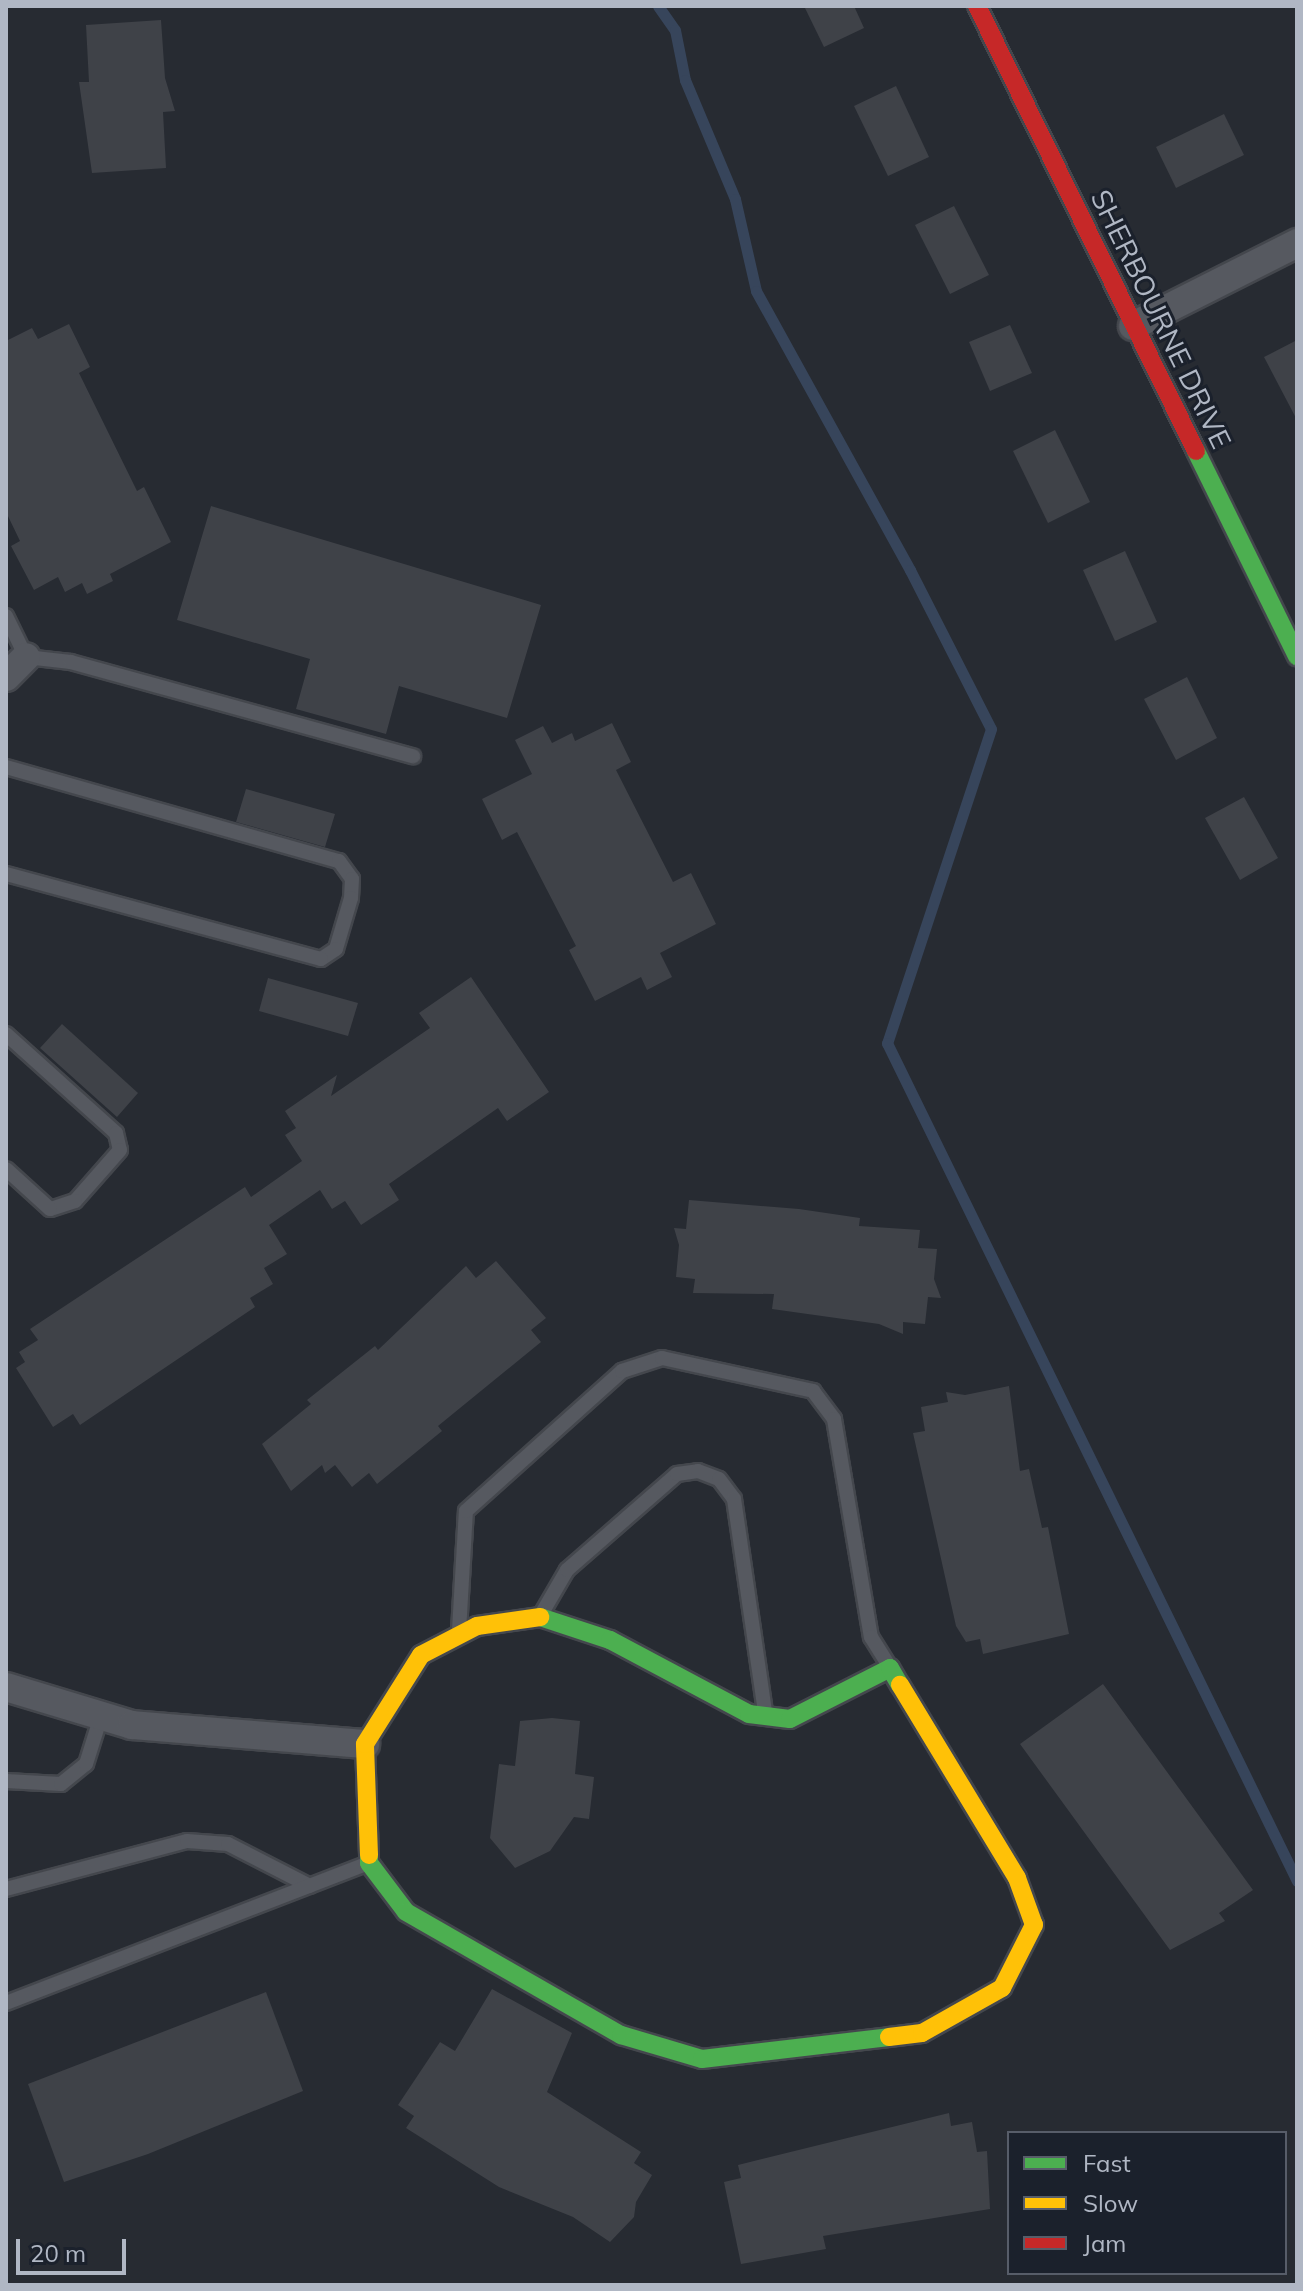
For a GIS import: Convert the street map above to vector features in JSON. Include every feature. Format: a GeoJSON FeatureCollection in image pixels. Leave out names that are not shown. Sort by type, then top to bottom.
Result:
{"type":"FeatureCollection","features":[{"type":"Feature","properties":{"kind":"street","name":"SHERBOURNE DRIVE"},"geometry":{"type":"LineString","coordinates":[[977,6],[1297,656]]}},
{"type":"Feature","properties":{"kind":"street"},"geometry":{"type":"LineString","coordinates":[[1133,326],[1297,243]]}},
{"type":"Feature","properties":{"kind":"street"},"geometry":{"type":"LineString","coordinates":[[540,1617],[610,1640],[749,1714],[790,1719],[890,1668],[1017,1878],[1034,1925],[1002,1988],[922,2033],[702,2059],[621,2035],[406,1912],[369,1863],[365,1744],[421,1655],[477,1626],[540,1617]]}},
{"type":"Feature","properties":{"kind":"street"},"geometry":{"type":"LineString","coordinates":[[6,1687],[132,1725],[365,1744]]}},
{"type":"Feature","properties":{"kind":"lane"},"geometry":{"type":"LineString","coordinates":[[6,616],[16,667],[71,662],[413,756]]}},
{"type":"Feature","properties":{"kind":"lane"},"geometry":{"type":"LineString","coordinates":[[6,767],[339,861],[352,879],[351,898],[336,949],[321,959],[6,874]]}},
{"type":"Feature","properties":{"kind":"lane"},"geometry":{"type":"LineString","coordinates":[[6,1034],[116,1133],[120,1150],[75,1201],[50,1209],[6,1169]]}},
{"type":"Feature","properties":{"kind":"lane"},"geometry":{"type":"LineString","coordinates":[[459,1636],[466,1511],[622,1371],[662,1358],[813,1391],[834,1419],[871,1637],[890,1668]]}},
{"type":"Feature","properties":{"kind":"lane"},"geometry":{"type":"LineString","coordinates":[[540,1617],[567,1570],[677,1474],[698,1471],[719,1479],[734,1499],[766,1716]]}},
{"type":"Feature","properties":{"kind":"lane"},"geometry":{"type":"LineString","coordinates":[[6,1781],[61,1784],[86,1764],[101,1716]]}},
{"type":"Feature","properties":{"kind":"lane"},"geometry":{"type":"LineString","coordinates":[[6,1889],[187,1841],[228,1844],[310,1886]]}},
{"type":"Feature","properties":{"kind":"lane"},"geometry":{"type":"LineString","coordinates":[[6,2003],[369,1863]]}},
{"type":"Feature","properties":{"kind":"building"},"geometry":{"type":"Polygon","coordinates":[[[804,6],[854,6],[864,28],[824,47],[804,6]]]}},
{"type":"Feature","properties":{"kind":"building"},"geometry":{"type":"Polygon","coordinates":[[[161,20],[165,78],[175,111],[163,112],[166,168],[92,173],[79,82],[89,82],[86,25],[161,20]]]}},
{"type":"Feature","properties":{"kind":"building"},"geometry":{"type":"Polygon","coordinates":[[[896,86],[929,157],[888,176],[854,106],[896,86]]]}},
{"type":"Feature","properties":{"kind":"building"},"geometry":{"type":"Polygon","coordinates":[[[1224,114],[1244,155],[1176,188],[1156,147],[1224,114]]]}},
{"type":"Feature","properties":{"kind":"building"},"geometry":{"type":"Polygon","coordinates":[[[954,206],[989,275],[950,294],[915,225],[954,206]]]}},
{"type":"Feature","properties":{"kind":"building"},"geometry":{"type":"Polygon","coordinates":[[[69,324],[90,367],[79,373],[137,491],[144,487],[171,542],[110,574],[113,581],[87,594],[82,583],[65,592],[58,577],[34,590],[11,546],[20,541],[6,512],[6,341],[32,328],[38,339],[69,324]]]}},
{"type":"Feature","properties":{"kind":"building"},"geometry":{"type":"Polygon","coordinates":[[[1010,325],[1032,373],[990,391],[969,342],[1010,325]]]}},
{"type":"Feature","properties":{"kind":"building"},"geometry":{"type":"Polygon","coordinates":[[[1297,340],[1297,420],[1264,357],[1297,340]]]}},
{"type":"Feature","properties":{"kind":"building"},"geometry":{"type":"Polygon","coordinates":[[[1055,430],[1090,502],[1048,523],[1013,451],[1055,430]]]}},
{"type":"Feature","properties":{"kind":"building"},"geometry":{"type":"Polygon","coordinates":[[[211,506],[541,605],[507,718],[399,686],[386,734],[296,709],[310,659],[177,620],[211,506]]]}},
{"type":"Feature","properties":{"kind":"building"},"geometry":{"type":"Polygon","coordinates":[[[1125,551],[1157,622],[1115,641],[1083,570],[1125,551]]]}},
{"type":"Feature","properties":{"kind":"building"},"geometry":{"type":"Polygon","coordinates":[[[1187,677],[1217,738],[1176,760],[1144,699],[1187,677]]]}},
{"type":"Feature","properties":{"kind":"building"},"geometry":{"type":"Polygon","coordinates":[[[612,723],[631,762],[616,770],[673,882],[691,873],[716,924],[660,953],[672,977],[647,990],[641,977],[595,1001],[569,950],[576,946],[517,832],[502,840],[482,799],[532,774],[515,740],[543,726],[552,743],[572,733],[575,741],[612,723]]]}},
{"type":"Feature","properties":{"kind":"building"},"geometry":{"type":"Polygon","coordinates":[[[246,789],[335,814],[325,847],[236,822],[246,789]]]}},
{"type":"Feature","properties":{"kind":"building"},"geometry":{"type":"Polygon","coordinates":[[[1244,797],[1278,858],[1240,880],[1205,818],[1244,797]]]}},
{"type":"Feature","properties":{"kind":"building"},"geometry":{"type":"Polygon","coordinates":[[[471,977],[549,1092],[507,1121],[498,1108],[389,1184],[399,1200],[361,1225],[345,1201],[332,1209],[320,1190],[269,1225],[287,1254],[264,1268],[273,1284],[250,1298],[255,1307],[80,1425],[73,1414],[53,1427],[16,1368],[25,1362],[19,1352],[38,1340],[30,1329],[245,1187],[251,1197],[302,1161],[285,1135],[296,1128],[285,1111],[337,1075],[331,1096],[430,1028],[419,1013],[471,977]]]}},
{"type":"Feature","properties":{"kind":"building"},"geometry":{"type":"Polygon","coordinates":[[[268,978],[358,1003],[348,1036],[259,1011],[268,978]]]}},
{"type":"Feature","properties":{"kind":"building"},"geometry":{"type":"Polygon","coordinates":[[[62,1024],[138,1093],[117,1117],[40,1048],[62,1024]]]}},
{"type":"Feature","properties":{"kind":"building"},"geometry":{"type":"Polygon","coordinates":[[[689,1200],[799,1209],[860,1218],[859,1226],[920,1230],[918,1248],[937,1249],[934,1279],[941,1298],[928,1297],[925,1324],[903,1322],[903,1334],[879,1324],[772,1309],[774,1294],[693,1293],[695,1279],[676,1277],[679,1245],[674,1228],[686,1229],[689,1200]]]}},
{"type":"Feature","properties":{"kind":"building"},"geometry":{"type":"Polygon","coordinates":[[[496,1261],[546,1318],[531,1330],[541,1342],[438,1426],[442,1431],[377,1484],[369,1473],[352,1487],[335,1465],[325,1473],[322,1465],[291,1491],[262,1444],[311,1404],[307,1400],[375,1346],[378,1350],[466,1266],[476,1278],[496,1261]]]}},
{"type":"Feature","properties":{"kind":"building"},"geometry":{"type":"Polygon","coordinates":[[[1009,1386],[1020,1471],[1029,1469],[1042,1528],[1048,1527],[1069,1634],[983,1654],[980,1639],[966,1642],[956,1626],[913,1433],[925,1431],[921,1407],[948,1402],[946,1392],[965,1395],[1009,1386]]]}},
{"type":"Feature","properties":{"kind":"building"},"geometry":{"type":"Polygon","coordinates":[[[1103,1684],[1253,1890],[1219,1913],[1225,1921],[1170,1950],[1020,1744],[1103,1684]]]}},
{"type":"Feature","properties":{"kind":"building"},"geometry":{"type":"Polygon","coordinates":[[[552,1718],[580,1721],[575,1774],[594,1777],[589,1819],[574,1817],[550,1851],[515,1868],[490,1838],[499,1764],[515,1766],[520,1721],[552,1718]]]}},
{"type":"Feature","properties":{"kind":"building"},"geometry":{"type":"Polygon","coordinates":[[[492,1989],[572,2033],[547,2092],[641,2152],[634,2163],[652,2175],[636,2202],[634,2217],[610,2242],[573,2217],[499,2187],[406,2128],[414,2116],[398,2105],[440,2042],[455,2051],[492,1989]]]}},
{"type":"Feature","properties":{"kind":"building"},"geometry":{"type":"Polygon","coordinates":[[[266,1992],[303,2091],[148,2154],[64,2182],[28,2084],[266,1992]]]}},
{"type":"Feature","properties":{"kind":"building"},"geometry":{"type":"Polygon","coordinates":[[[949,2113],[951,2126],[972,2122],[977,2152],[987,2151],[990,2209],[823,2236],[826,2249],[741,2264],[724,2182],[741,2178],[738,2165],[949,2113]]]}},
{"type":"Feature","properties":{"kind":"waterway"},"geometry":{"type":"LineString","coordinates":[[658,6],[675,30],[685,80],[735,199],[756,291],[910,570],[991,729],[887,1043],[1297,1881]]}},
{"type":"Feature","properties":{"kind":"traffic: fast"},"geometry":{"type":"LineString","coordinates":[[1196,451],[1297,656]]}},
{"type":"Feature","properties":{"kind":"traffic: fast"},"geometry":{"type":"LineString","coordinates":[[540,1617],[610,1640],[749,1714],[790,1719],[890,1668],[900,1685]]}},
{"type":"Feature","properties":{"kind":"traffic: fast"},"geometry":{"type":"LineString","coordinates":[[369,1855],[369,1863],[406,1912],[621,2035],[702,2059],[889,2037]]}},
{"type":"Feature","properties":{"kind":"traffic: slow"},"geometry":{"type":"LineString","coordinates":[[369,1855],[365,1744],[421,1655],[477,1626],[540,1617]]}},
{"type":"Feature","properties":{"kind":"traffic: slow"},"geometry":{"type":"LineString","coordinates":[[889,2037],[922,2033],[1002,1988],[1034,1925],[1017,1878],[900,1685]]}},
{"type":"Feature","properties":{"kind":"traffic: jam"},"geometry":{"type":"LineString","coordinates":[[977,6],[1196,451]]}}]}
